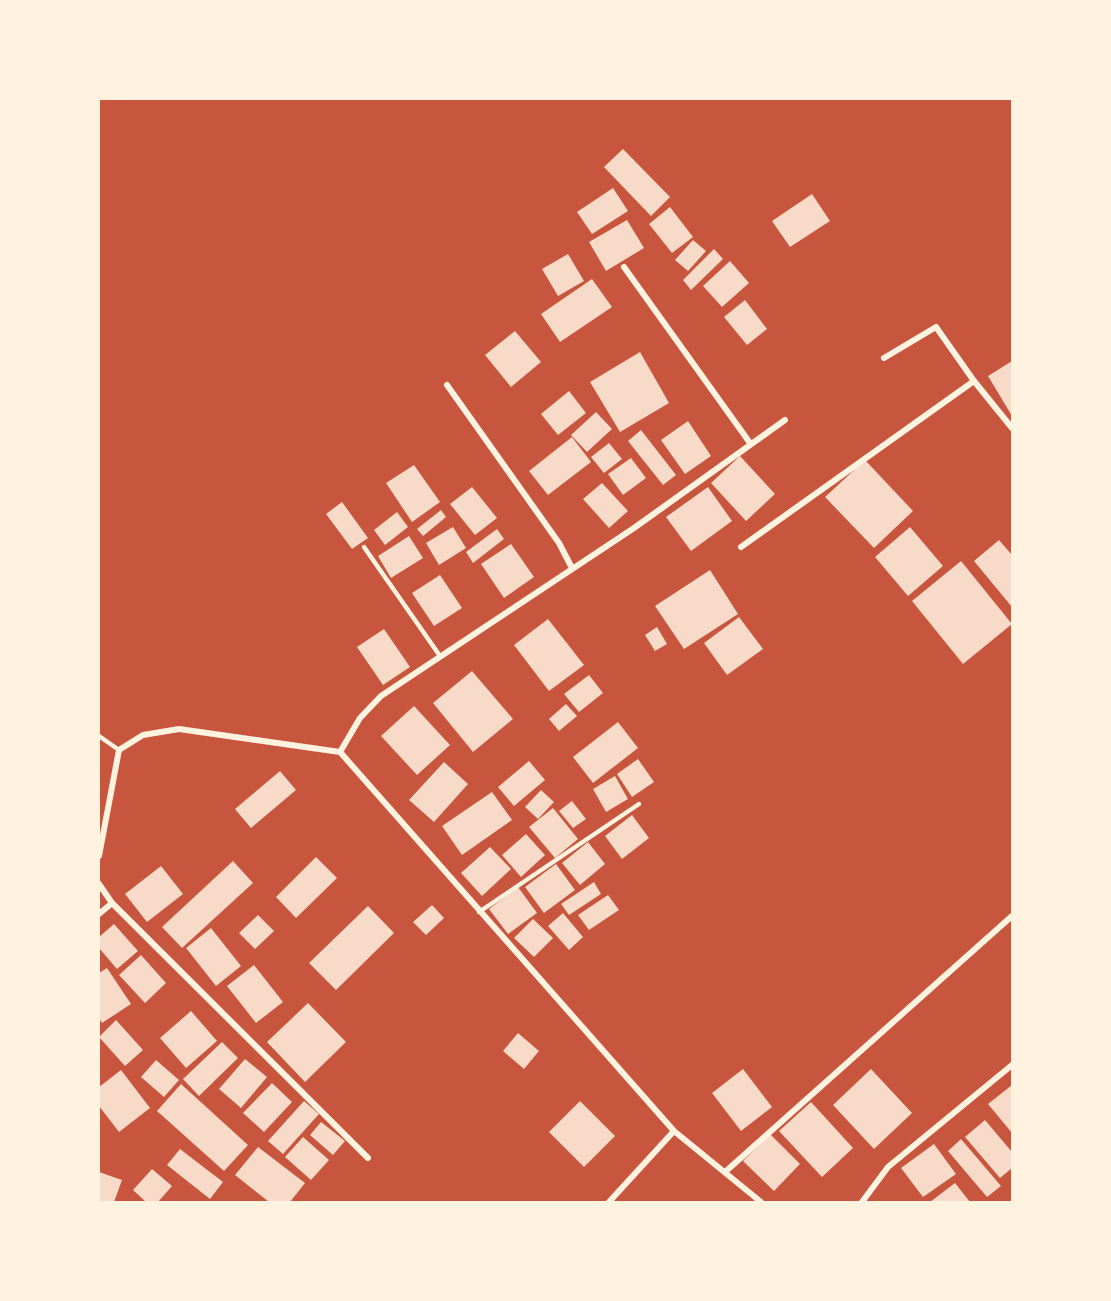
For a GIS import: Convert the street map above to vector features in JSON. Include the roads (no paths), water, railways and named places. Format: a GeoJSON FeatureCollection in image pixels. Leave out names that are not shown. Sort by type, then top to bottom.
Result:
{"type":"FeatureCollection","features":[{"type":"Feature","properties":{"kind":"street"},"geometry":{"type":"LineString","coordinates":[[624,267],[750,443]]}},
{"type":"Feature","properties":{"kind":"street"},"geometry":{"type":"LineString","coordinates":[[884,358],[936,327],[974,381],[1012,428]]}},
{"type":"Feature","properties":{"kind":"street"},"geometry":{"type":"LineString","coordinates":[[741,547],[974,381]]}},
{"type":"Feature","properties":{"kind":"street"},"geometry":{"type":"LineString","coordinates":[[447,385],[559,543],[572,568]]}},
{"type":"Feature","properties":{"kind":"street"},"geometry":{"type":"LineString","coordinates":[[340,752],[360,718],[381,696],[634,528],[785,420]]}},
{"type":"Feature","properties":{"kind":"street"},"geometry":{"type":"LineString","coordinates":[[99,856],[119,750],[143,735],[179,729],[340,752],[674,1131],[761,1202]]}},
{"type":"Feature","properties":{"kind":"street"},"geometry":{"type":"LineString","coordinates":[[99,884],[112,903],[368,1158]]}},
{"type":"Feature","properties":{"kind":"street"},"geometry":{"type":"LineString","coordinates":[[99,914],[112,903]]}},
{"type":"Feature","properties":{"kind":"street"},"geometry":{"type":"LineString","coordinates":[[725,1172],[1012,916]]}},
{"type":"Feature","properties":{"kind":"street"},"geometry":{"type":"LineString","coordinates":[[862,1202],[888,1167],[1012,1065]]}},
{"type":"Feature","properties":{"kind":"street"},"geometry":{"type":"LineString","coordinates":[[609,1202],[674,1131]]}},
{"type":"Feature","properties":{"kind":"lane"},"geometry":{"type":"LineString","coordinates":[[364,547],[440,656]]}},
{"type":"Feature","properties":{"kind":"lane"},"geometry":{"type":"LineString","coordinates":[[99,736],[119,750]]}},
{"type":"Feature","properties":{"kind":"lane"},"geometry":{"type":"LineString","coordinates":[[479,912],[639,804]]}}]}
